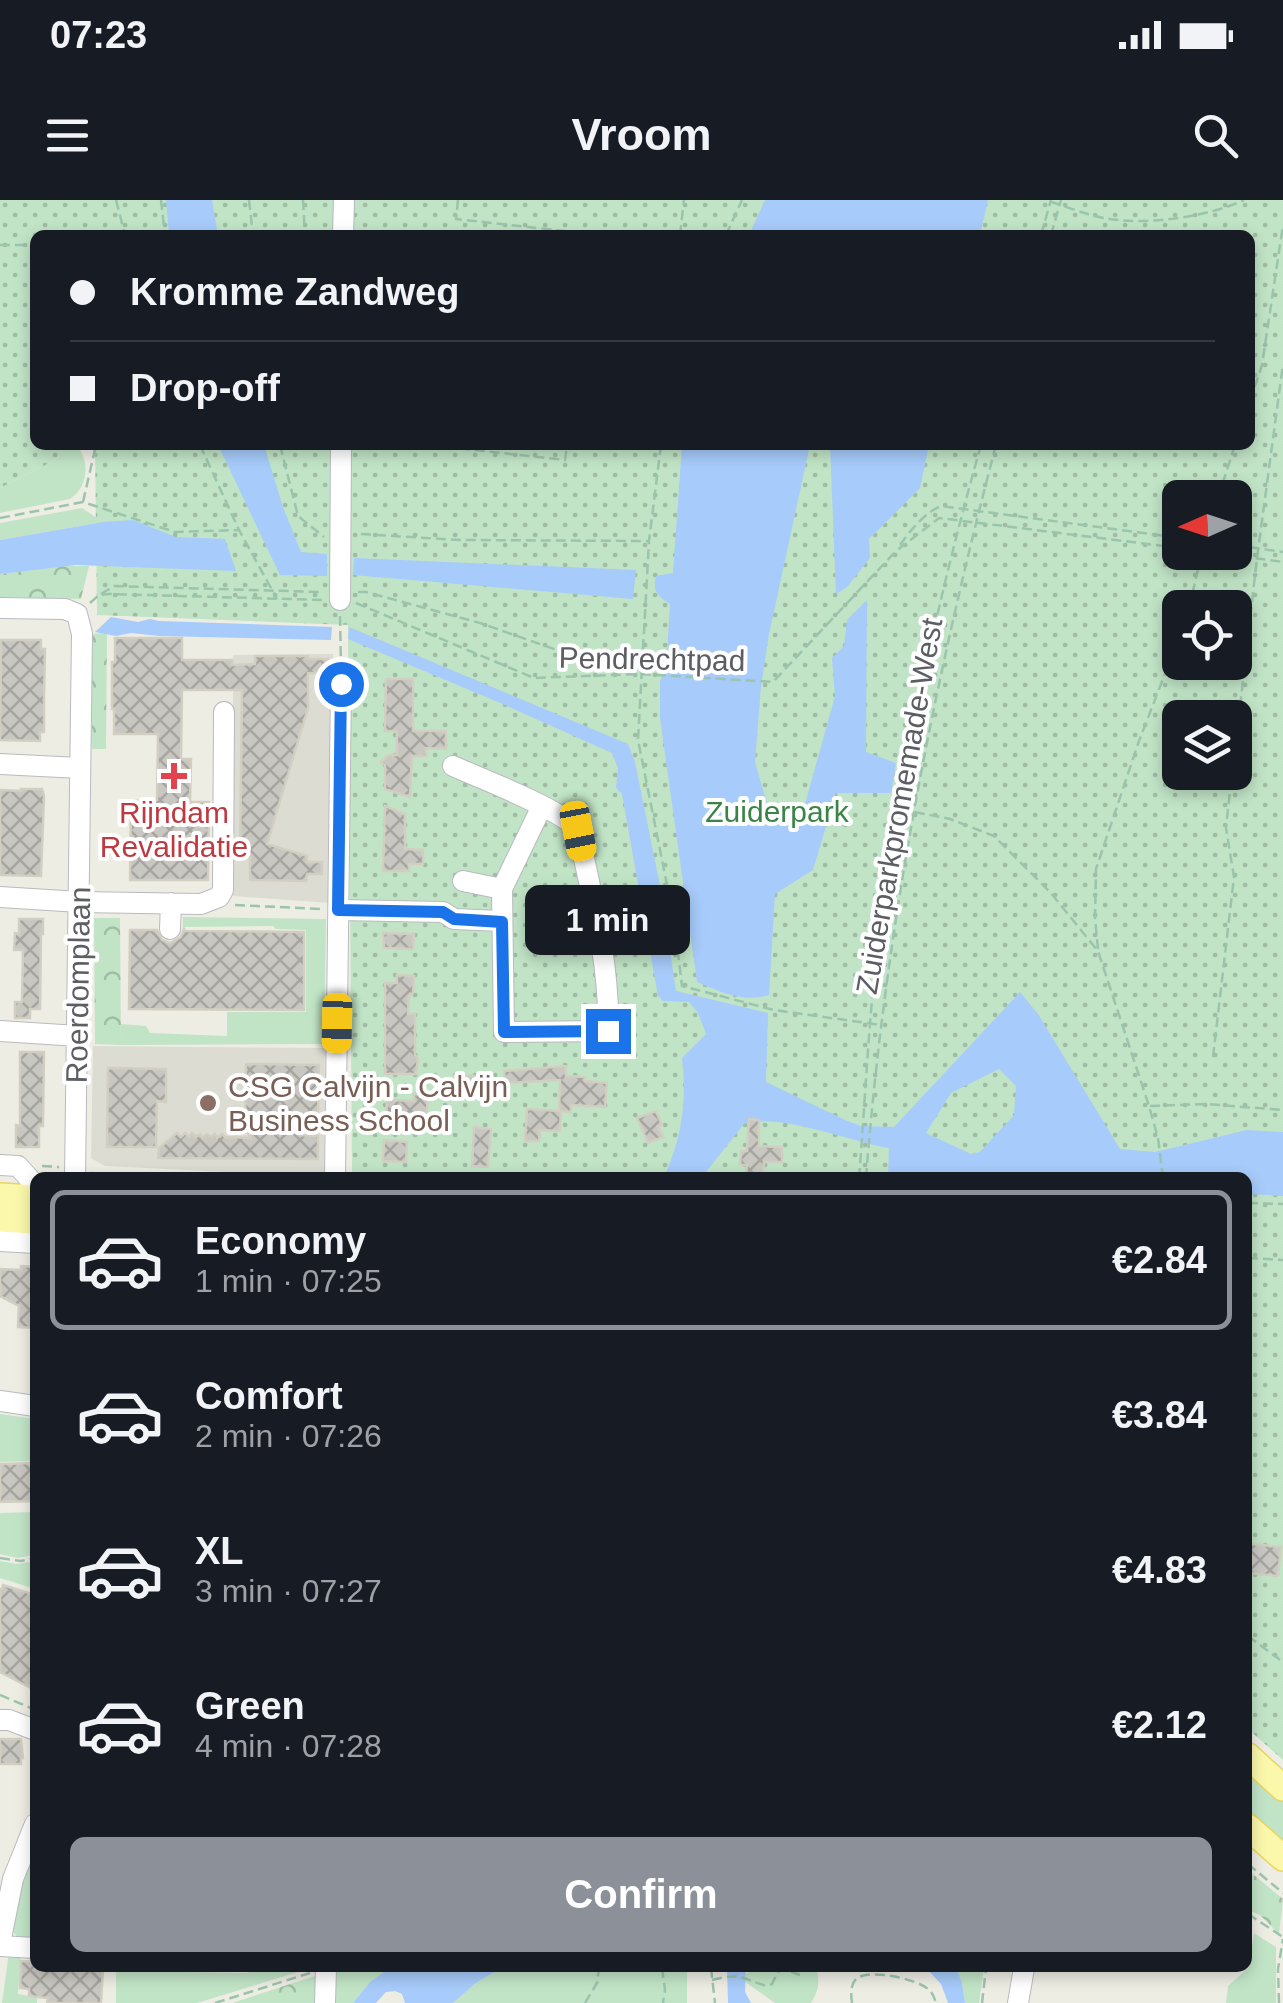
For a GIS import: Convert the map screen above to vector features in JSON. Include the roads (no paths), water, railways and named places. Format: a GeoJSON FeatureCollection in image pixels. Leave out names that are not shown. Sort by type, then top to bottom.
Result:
{"type":"FeatureCollection","features":[{"type":"Feature","properties":{"kind":"main road"},"geometry":{"type":"LineString","coordinates":[[0,1196],[30,1198]]}},
{"type":"Feature","properties":{"kind":"main road"},"geometry":{"type":"LineString","coordinates":[[0,1219],[30,1221]]}},
{"type":"Feature","properties":{"kind":"main road"},"geometry":{"type":"LineString","coordinates":[[1252,1760],[1283,1788]]}},
{"type":"Feature","properties":{"kind":"main road"},"geometry":{"type":"LineString","coordinates":[[1252,1830],[1283,1858]]}},
{"type":"Feature","properties":{"kind":"street"},"geometry":{"type":"LineString","coordinates":[[344,200],[344,230]]}},
{"type":"Feature","properties":{"kind":"street"},"geometry":{"type":"LineString","coordinates":[[340,604],[341,450]]}},
{"type":"Feature","properties":{"kind":"street","name":"Roerdomplaan"},"geometry":{"type":"LineString","coordinates":[[0,608],[65,610],[77,614],[82,634],[75,1172]]}},
{"type":"Feature","properties":{"kind":"street"},"geometry":{"type":"LineString","coordinates":[[335,1172],[341,684]]}},
{"type":"Feature","properties":{"kind":"street"},"geometry":{"type":"LineString","coordinates":[[0,897],[201,904],[220,897],[224,712]]}},
{"type":"Feature","properties":{"kind":"street"},"geometry":{"type":"LineString","coordinates":[[0,764],[80,768]]}},
{"type":"Feature","properties":{"kind":"street"},"geometry":{"type":"LineString","coordinates":[[453,766],[542,806],[574,822],[603,955],[608,1031],[504,1032],[502,890],[542,806]]}},
{"type":"Feature","properties":{"kind":"street"},"geometry":{"type":"LineString","coordinates":[[463,881],[502,890]]}},
{"type":"Feature","properties":{"kind":"street"},"geometry":{"type":"LineString","coordinates":[[170,929],[171,903]]}},
{"type":"Feature","properties":{"kind":"street"},"geometry":{"type":"LineString","coordinates":[[338,910],[443,912],[454,919],[502,922]]}},
{"type":"Feature","properties":{"kind":"street"},"geometry":{"type":"LineString","coordinates":[[0,1031],[78,1036]]}},
{"type":"Feature","properties":{"kind":"street"},"geometry":{"type":"LineString","coordinates":[[9,1165],[30,1181]]}},
{"type":"Feature","properties":{"kind":"street"},"geometry":{"type":"LineString","coordinates":[[0,1241],[30,1244]]}},
{"type":"Feature","properties":{"kind":"street"},"geometry":{"type":"LineString","coordinates":[[0,1401],[30,1405]]}},
{"type":"Feature","properties":{"kind":"street"},"geometry":{"type":"LineString","coordinates":[[0,1720],[30,1728]]}},
{"type":"Feature","properties":{"kind":"street"},"geometry":{"type":"LineString","coordinates":[[29,1855],[9,1891],[0,1944],[30,1947]]}},
{"type":"Feature","properties":{"kind":"street"},"geometry":{"type":"LineString","coordinates":[[317,1972],[325,2003]]}},
{"type":"Feature","properties":{"kind":"street"},"geometry":{"type":"LineString","coordinates":[[1018,2003],[1023,1972]]}},
{"type":"Feature","properties":{"kind":"water"},"geometry":{"type":"Polygon","coordinates":[[[166,200],[212,200],[217,230],[169,230],[166,200]]]}},
{"type":"Feature","properties":{"kind":"water"},"geometry":{"type":"Polygon","coordinates":[[[765,200],[988,200],[981,230],[751,230],[765,200]]]}},
{"type":"Feature","properties":{"kind":"water"},"geometry":{"type":"Polygon","coordinates":[[[220,450],[266,450],[301,552],[327,554],[327,576],[280,575],[220,450]]]}},
{"type":"Feature","properties":{"kind":"water"},"geometry":{"type":"Polygon","coordinates":[[[682,450],[809,450],[761,686],[755,762],[771,817],[802,815],[835,696],[832,658],[844,646],[847,620],[867,600],[866,752],[896,763],[891,793],[836,793],[813,870],[775,894],[769,995],[732,995],[697,982],[660,718],[660,681],[666,669],[670,604],[659,596],[655,586],[656,576],[673,573],[682,450]]]}},
{"type":"Feature","properties":{"kind":"water"},"geometry":{"type":"Polygon","coordinates":[[[830,450],[928,450],[920,488],[869,539],[870,558],[847,587],[836,594],[830,450]]]}},
{"type":"Feature","properties":{"kind":"water"},"geometry":{"type":"Polygon","coordinates":[[[133,520],[176,537],[225,539],[236,571],[76,565],[0,574],[0,540],[133,520]]]}},
{"type":"Feature","properties":{"kind":"water"},"geometry":{"type":"Polygon","coordinates":[[[354,558],[636,570],[633,599],[353,575],[354,558]]]}},
{"type":"Feature","properties":{"kind":"water"},"geometry":{"type":"Polygon","coordinates":[[[111,617],[138,622],[150,619],[332,627],[331,640],[131,633],[116,636],[95,632],[111,617]]]}},
{"type":"Feature","properties":{"kind":"water"},"geometry":{"type":"Polygon","coordinates":[[[349,627],[628,744],[662,896],[676,991],[768,1013],[766,1082],[861,1126],[894,1127],[1020,992],[1038,1014],[1120,1149],[1155,1152],[1247,1130],[1283,1132],[1283,1196],[1252,1194],[1252,1172],[888,1172],[889,1148],[815,1129],[759,1121],[744,1124],[706,1172],[666,1172],[682,1119],[682,1058],[706,1034],[689,1002],[663,1001],[658,996],[622,794],[616,788],[618,768],[612,753],[348,639],[349,627]],[[999,1069],[951,1093],[926,1133],[971,1154],[980,1152],[1014,1115],[1016,1086],[999,1069]]]}},
{"type":"Feature","properties":{"kind":"water"},"geometry":{"type":"Polygon","coordinates":[[[384,1972],[494,1972],[453,2003],[405,2003],[402,1994],[395,1991],[386,1992],[376,2003],[353,2003],[384,1972]]]}},
{"type":"Feature","properties":{"kind":"water"},"geometry":{"type":"Polygon","coordinates":[[[727,1972],[746,1972],[745,1992],[751,2003],[728,2003],[727,1972]]]}},
{"type":"Feature","properties":{"kind":"water"},"geometry":{"type":"Polygon","coordinates":[[[930,1972],[958,1972],[965,2003],[948,2003],[941,1984],[930,1972]]]}},
{"type":"Feature","properties":{"kind":"place","name":"Rijndam Revalidatie"},"geometry":{"type":"Point","coordinates":[174,776]}},
{"type":"Feature","properties":{"kind":"place","name":"CSG Calvijn - Calvijn Business School"},"geometry":{"type":"Point","coordinates":[208,1103]}},
{"type":"Feature","properties":{"kind":"park label","name":"Zuiderpark"},"geometry":{"type":"Point","coordinates":[777,811]}}]}
